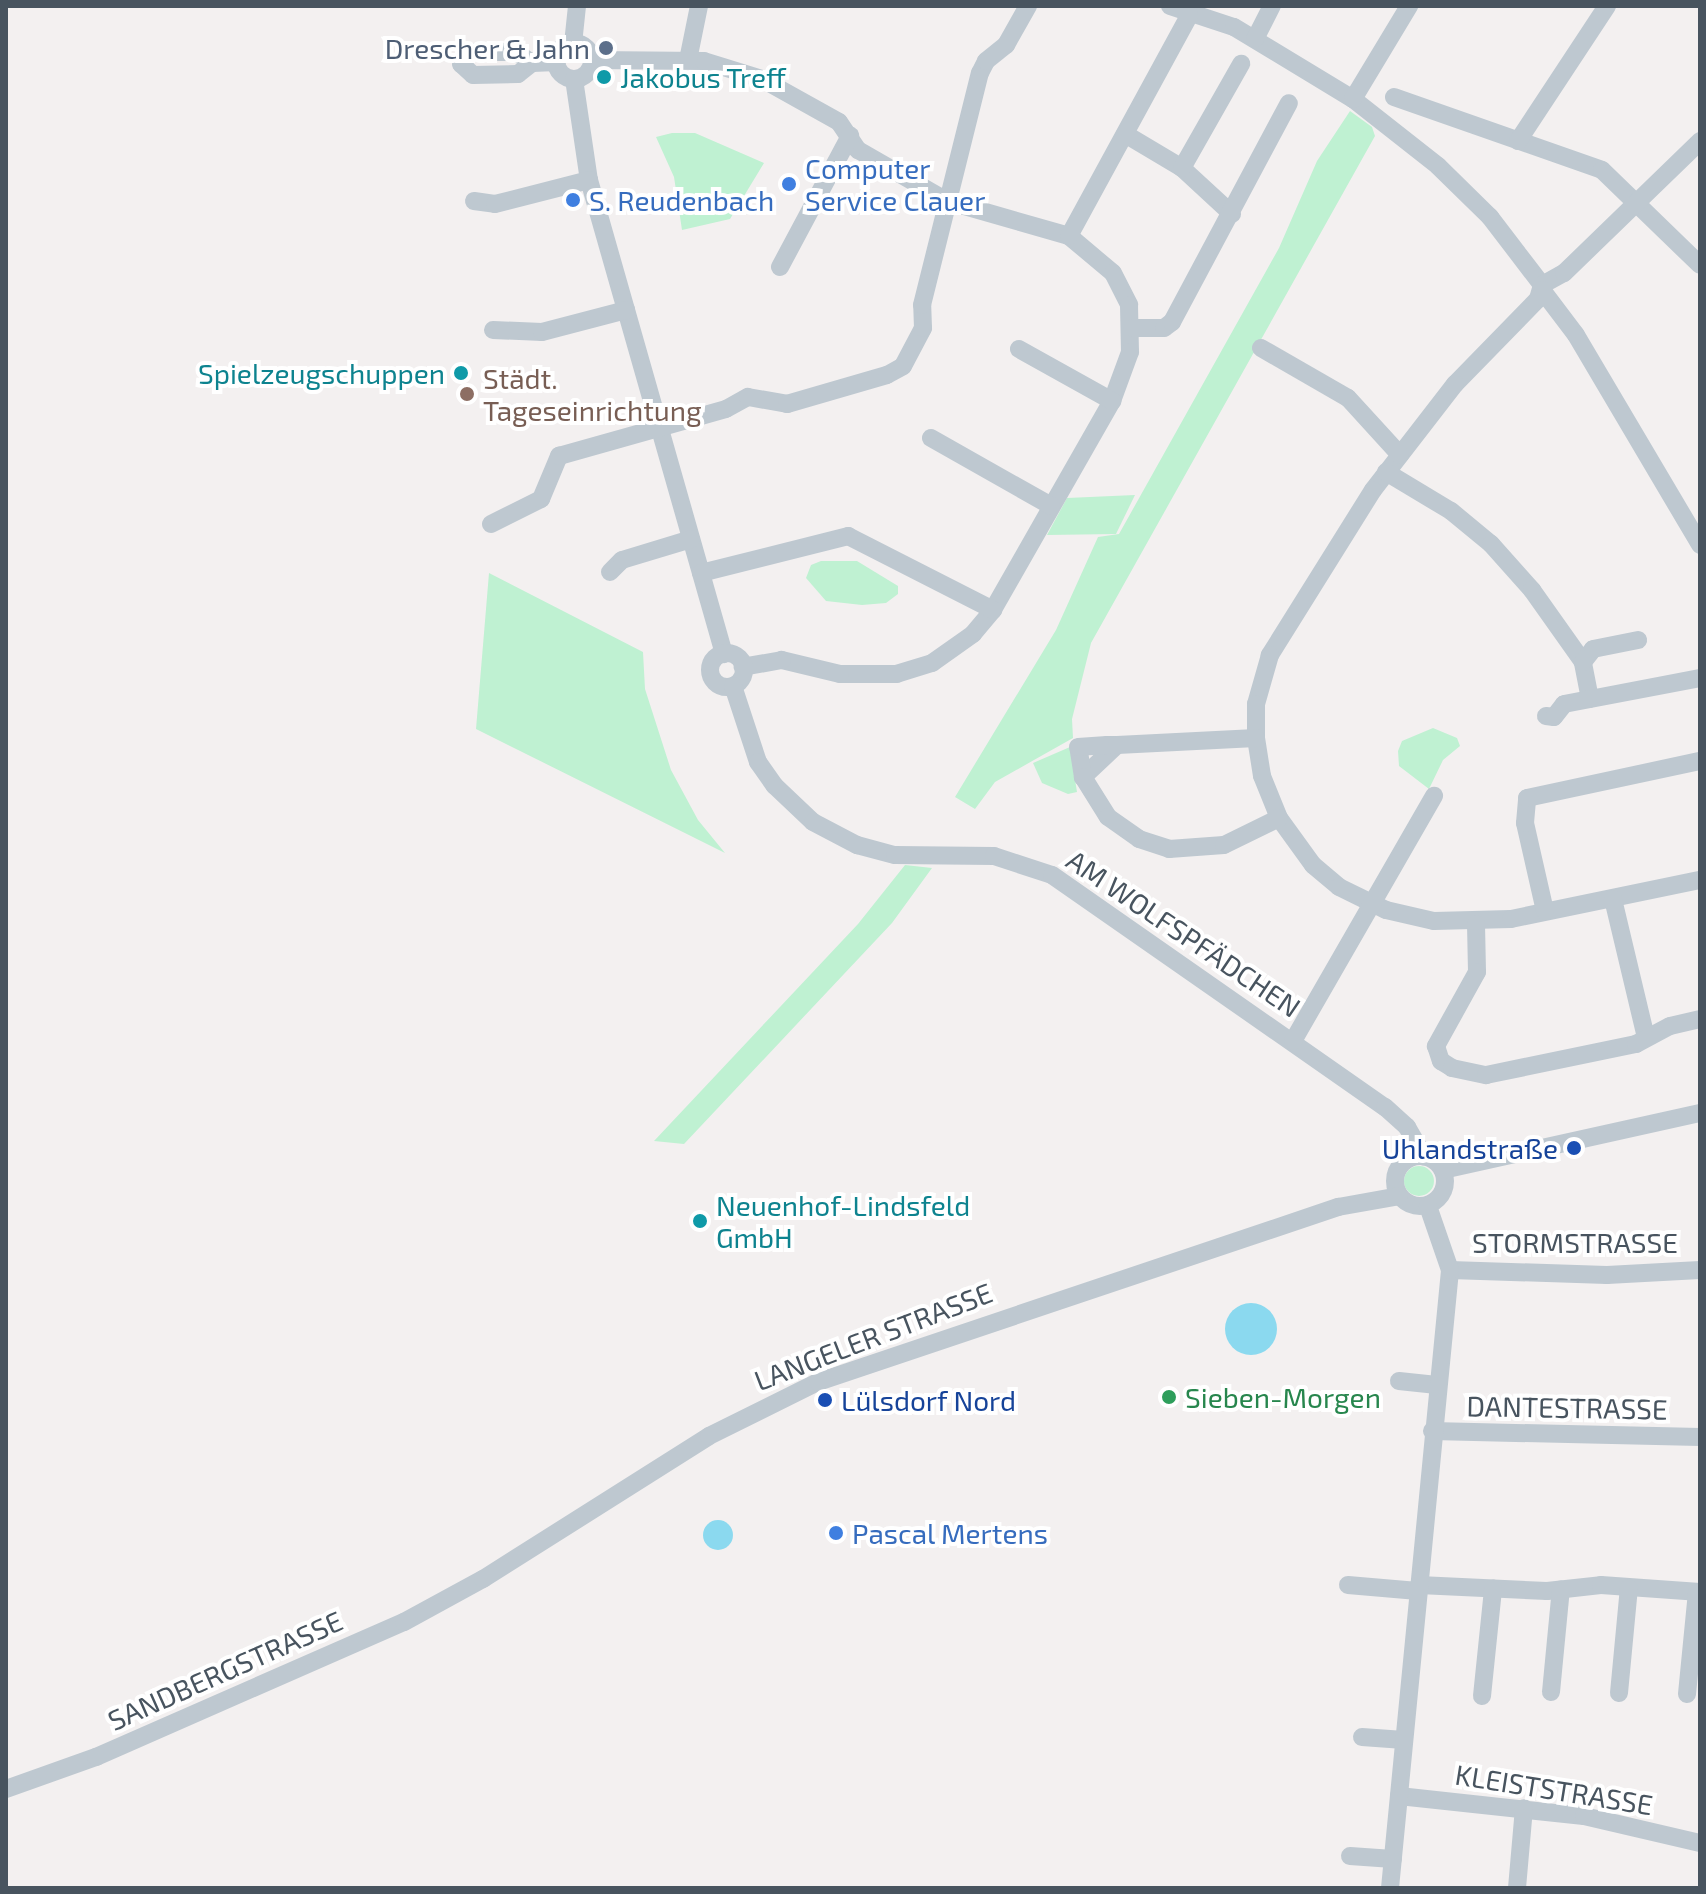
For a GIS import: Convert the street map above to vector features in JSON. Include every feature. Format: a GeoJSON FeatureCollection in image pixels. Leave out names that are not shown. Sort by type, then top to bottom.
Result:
{"type":"FeatureCollection","features":[{"type":"Feature","properties":{"kind":"street"},"geometry":{"type":"LineString","coordinates":[[573,44],[577,6]]}},
{"type":"Feature","properties":{"kind":"street"},"geometry":{"type":"LineString","coordinates":[[688,60],[699,6]]}},
{"type":"Feature","properties":{"kind":"street"},"geometry":{"type":"LineString","coordinates":[[491,524],[541,499],[559,456],[726,409],[748,397],[787,404],[887,375],[903,366],[923,328],[922,305],[980,73],[1006,45],[1028,6]]}},
{"type":"Feature","properties":{"kind":"street"},"geometry":{"type":"LineString","coordinates":[[1170,6],[1189,16],[1217,19],[1353,99],[1449,176],[1490,217],[1576,335],[1699,540]]}},
{"type":"Feature","properties":{"kind":"street"},"geometry":{"type":"LineString","coordinates":[[1255,39],[1272,6]]}},
{"type":"Feature","properties":{"kind":"street"},"geometry":{"type":"LineString","coordinates":[[1353,99],[1409,6]]}},
{"type":"Feature","properties":{"kind":"street"},"geometry":{"type":"LineString","coordinates":[[1518,141],[1607,6]]}},
{"type":"Feature","properties":{"kind":"street"},"geometry":{"type":"LineString","coordinates":[[1069,236],[1189,16]]}},
{"type":"Feature","properties":{"kind":"street"},"geometry":{"type":"LineString","coordinates":[[573,44],[586,48],[592,60],[587,73],[574,79],[562,74],[557,62],[561,49],[573,44]]}},
{"type":"Feature","properties":{"kind":"street"},"geometry":{"type":"LineString","coordinates":[[592,60],[688,60],[727,66],[762,79],[839,122],[865,155],[947,201],[1069,236],[1120,283],[1132,328],[1130,352],[1112,401],[993,610],[948,654],[906,672],[858,676],[782,660],[743,667]]}},
{"type":"Feature","properties":{"kind":"street"},"geometry":{"type":"LineString","coordinates":[[532,63],[557,62]]}},
{"type":"Feature","properties":{"kind":"street"},"geometry":{"type":"LineString","coordinates":[[1182,168],[1241,64]]}},
{"type":"Feature","properties":{"kind":"street"},"geometry":{"type":"LineString","coordinates":[[574,79],[589,180],[724,654]]}},
{"type":"Feature","properties":{"kind":"street"},"geometry":{"type":"LineString","coordinates":[[1394,97],[1602,170],[1638,199],[1700,265]]}},
{"type":"Feature","properties":{"kind":"street"},"geometry":{"type":"LineString","coordinates":[[1132,328],[1164,328],[1172,322],[1289,103]]}},
{"type":"Feature","properties":{"kind":"street"},"geometry":{"type":"LineString","coordinates":[[1125,134],[1182,168],[1232,214]]}},
{"type":"Feature","properties":{"kind":"street"},"geometry":{"type":"LineString","coordinates":[[780,267],[850,136]]}},
{"type":"Feature","properties":{"kind":"street"},"geometry":{"type":"LineString","coordinates":[[1700,141],[1564,273],[1542,286],[1455,384],[1386,472],[1298,603],[1270,655],[1256,704],[1256,738],[1262,776],[1279,818],[1325,877],[1371,904],[1434,921],[1476,924],[1700,880]]}},
{"type":"Feature","properties":{"kind":"street"},"geometry":{"type":"LineString","coordinates":[[474,201],[495,204],[589,180]]}},
{"type":"Feature","properties":{"kind":"street"},"geometry":{"type":"LineString","coordinates":[[493,330],[553,330],[626,310]]}},
{"type":"Feature","properties":{"kind":"street"},"geometry":{"type":"LineString","coordinates":[[1261,348],[1348,398],[1400,455]]}},
{"type":"Feature","properties":{"kind":"street"},"geometry":{"type":"LineString","coordinates":[[1019,349],[1112,401]]}},
{"type":"Feature","properties":{"kind":"street"},"geometry":{"type":"LineString","coordinates":[[931,438],[1051,506]]}},
{"type":"Feature","properties":{"kind":"street"},"geometry":{"type":"LineString","coordinates":[[1386,472],[1451,511],[1491,544],[1532,590],[1583,662],[1590,699]]}},
{"type":"Feature","properties":{"kind":"street"},"geometry":{"type":"LineString","coordinates":[[701,573],[848,536],[993,610]]}},
{"type":"Feature","properties":{"kind":"street"},"geometry":{"type":"LineString","coordinates":[[610,572],[622,560],[691,539]]}},
{"type":"Feature","properties":{"kind":"street"},"geometry":{"type":"LineString","coordinates":[[1583,662],[1593,649],[1638,640]]}},
{"type":"Feature","properties":{"kind":"street"},"geometry":{"type":"LineString","coordinates":[[724,654],[736,656],[743,667],[733,686],[719,685],[710,675],[712,661],[724,654]]}},
{"type":"Feature","properties":{"kind":"street"},"geometry":{"type":"LineString","coordinates":[[1546,716],[1554,717],[1560,705],[1700,678]]}},
{"type":"Feature","properties":{"kind":"street","name":"AM WOLFSPFÄDCHEN"},"geometry":{"type":"LineString","coordinates":[[733,686],[758,762],[775,786],[813,822],[857,845],[895,855],[994,856],[1052,875],[1385,1107],[1400,1119],[1424,1156]]}},
{"type":"Feature","properties":{"kind":"street"},"geometry":{"type":"LineString","coordinates":[[1256,738],[1117,745],[1083,777],[1108,817],[1139,839],[1169,849],[1224,845],[1279,818]]}},
{"type":"Feature","properties":{"kind":"street"},"geometry":{"type":"LineString","coordinates":[[1545,911],[1525,823],[1527,798],[1700,761]]}},
{"type":"Feature","properties":{"kind":"street"},"geometry":{"type":"LineString","coordinates":[[1293,1041],[1434,796]]}},
{"type":"Feature","properties":{"kind":"street"},"geometry":{"type":"LineString","coordinates":[[1613,899],[1646,1037]]}},
{"type":"Feature","properties":{"kind":"street"},"geometry":{"type":"LineString","coordinates":[[1476,924],[1477,972],[1436,1046],[1448,1066],[1486,1075],[1646,1037],[1700,1019]]}},
{"type":"Feature","properties":{"kind":"street"},"geometry":{"type":"LineString","coordinates":[[1385,1107],[1399,1169],[1399,1196],[1412,1206],[1428,1206],[1443,1191],[1443,1170]]}},
{"type":"Feature","properties":{"kind":"street"},"geometry":{"type":"LineString","coordinates":[[1399,1169],[1424,1156],[1443,1170],[1700,1113]]}},
{"type":"Feature","properties":{"kind":"street","name":"LANGELER STRASSE"},"geometry":{"type":"LineString","coordinates":[[1338,1207],[1399,1169]]}},
{"type":"Feature","properties":{"kind":"street","name":"LANGELER STRASSE"},"geometry":{"type":"LineString","coordinates":[[463,1591],[698,1442],[818,1382],[1338,1207],[1399,1196]]}},
{"type":"Feature","properties":{"kind":"street"},"geometry":{"type":"LineString","coordinates":[[1390,1888],[1450,1270],[1428,1206]]}},
{"type":"Feature","properties":{"kind":"street","name":"STORMSTRASSE"},"geometry":{"type":"LineString","coordinates":[[1450,1270],[1607,1275],[1700,1270]]}},
{"type":"Feature","properties":{"kind":"street"},"geometry":{"type":"LineString","coordinates":[[1399,1381],[1437,1385]]}},
{"type":"Feature","properties":{"kind":"street","name":"DANTESTRASSE"},"geometry":{"type":"LineString","coordinates":[[1432,1431],[1700,1437]]}},
{"type":"Feature","properties":{"kind":"street"},"geometry":{"type":"LineString","coordinates":[[1348,1585],[1493,1589],[1629,1588],[1698,1592],[1687,1694]]}},
{"type":"Feature","properties":{"kind":"street"},"geometry":{"type":"LineString","coordinates":[[1619,1693],[1629,1588]]}},
{"type":"Feature","properties":{"kind":"street"},"geometry":{"type":"LineString","coordinates":[[1482,1696],[1493,1589]]}},
{"type":"Feature","properties":{"kind":"street"},"geometry":{"type":"LineString","coordinates":[[1551,1692],[1561,1589]]}},
{"type":"Feature","properties":{"kind":"street","name":"SANDBERGSTRASSE"},"geometry":{"type":"LineString","coordinates":[[6,1789],[96,1757],[463,1591]]}},
{"type":"Feature","properties":{"kind":"street"},"geometry":{"type":"LineString","coordinates":[[1362,1737],[1404,1740]]}},
{"type":"Feature","properties":{"kind":"street","name":"KLEISTSTRASSE"},"geometry":{"type":"LineString","coordinates":[[1399,1796],[1524,1808],[1612,1821],[1700,1843]]}},
{"type":"Feature","properties":{"kind":"street"},"geometry":{"type":"LineString","coordinates":[[1517,1888],[1524,1808]]}},
{"type":"Feature","properties":{"kind":"street"},"geometry":{"type":"LineString","coordinates":[[1350,1856],[1393,1859]]}},
{"type":"Feature","properties":{"kind":"green space"},"geometry":{"type":"Polygon","coordinates":[[[1350,111],[1372,127],[1375,136],[1091,643],[1072,719],[1073,738],[995,782],[975,809],[955,797],[1056,630],[1098,537],[1119,534],[1279,248],[1317,161],[1350,111]]]}},
{"type":"Feature","properties":{"kind":"green space"},"geometry":{"type":"Polygon","coordinates":[[[695,133],[764,163],[730,219],[682,230],[674,177],[656,137],[695,133]]]}},
{"type":"Feature","properties":{"kind":"green space"},"geometry":{"type":"Polygon","coordinates":[[[1135,495],[1116,534],[1047,535],[1067,498],[1135,495]]]}},
{"type":"Feature","properties":{"kind":"green space"},"geometry":{"type":"Polygon","coordinates":[[[821,561],[857,561],[898,586],[898,594],[886,603],[862,605],[826,601],[806,578],[811,565],[821,561]]]}},
{"type":"Feature","properties":{"kind":"green space"},"geometry":{"type":"Polygon","coordinates":[[[489,573],[643,652],[645,689],[671,770],[698,820],[725,853],[476,729],[489,573]]]}},
{"type":"Feature","properties":{"kind":"green space"},"geometry":{"type":"Polygon","coordinates":[[[1433,728],[1457,738],[1460,746],[1443,760],[1429,789],[1399,766],[1398,751],[1402,741],[1433,728]]]}},
{"type":"Feature","properties":{"kind":"green space"},"geometry":{"type":"Polygon","coordinates":[[[1070,747],[1077,792],[1068,794],[1042,783],[1033,763],[1070,747]]]}},
{"type":"Feature","properties":{"kind":"green space"},"geometry":{"type":"Polygon","coordinates":[[[905,865],[932,868],[892,923],[684,1144],[654,1141],[858,924],[905,865]]]}},
{"type":"Feature","properties":{"kind":"green space"},"geometry":{"type":"Polygon","coordinates":[[[1419,1166],[1430,1170],[1434,1181],[1430,1192],[1419,1196],[1408,1192],[1404,1181],[1408,1170],[1419,1166]]]}},
{"type":"Feature","properties":{"kind":"water"},"geometry":{"type":"Polygon","coordinates":[[[1251,1303],[1269,1311],[1277,1329],[1269,1347],[1251,1355],[1233,1347],[1225,1329],[1233,1311],[1251,1303]]]}},
{"type":"Feature","properties":{"kind":"water"},"geometry":{"type":"Polygon","coordinates":[[[718,1520],[729,1524],[733,1535],[729,1546],[718,1550],[707,1546],[703,1535],[707,1524],[718,1520]]]}},
{"type":"Feature","properties":{"kind":"place","name":"Drescher & Jahn"},"geometry":{"type":"Point","coordinates":[606,48]}},
{"type":"Feature","properties":{"kind":"place","name":"Jakobus Treff"},"geometry":{"type":"Point","coordinates":[604,77]}},
{"type":"Feature","properties":{"kind":"place","name":"Computer Service Clauer"},"geometry":{"type":"Point","coordinates":[789,184]}},
{"type":"Feature","properties":{"kind":"place","name":"S. Reudenbach"},"geometry":{"type":"Point","coordinates":[573,200]}},
{"type":"Feature","properties":{"kind":"place","name":"Spielzeugschuppen"},"geometry":{"type":"Point","coordinates":[461,373]}},
{"type":"Feature","properties":{"kind":"place","name":"Städt. Tageseinrichtung"},"geometry":{"type":"Point","coordinates":[467,394]}},
{"type":"Feature","properties":{"kind":"place","name":"Uhlandstraße"},"geometry":{"type":"Point","coordinates":[1574,1148]}},
{"type":"Feature","properties":{"kind":"place","name":"Neuenhof-Lindsfeld GmbH"},"geometry":{"type":"Point","coordinates":[700,1221]}},
{"type":"Feature","properties":{"kind":"place","name":"Sieben-Morgen"},"geometry":{"type":"Point","coordinates":[1169,1397]}},
{"type":"Feature","properties":{"kind":"place","name":"Lülsdorf Nord"},"geometry":{"type":"Point","coordinates":[825,1400]}},
{"type":"Feature","properties":{"kind":"place","name":"Pascal Mertens"},"geometry":{"type":"Point","coordinates":[836,1533]}}]}
